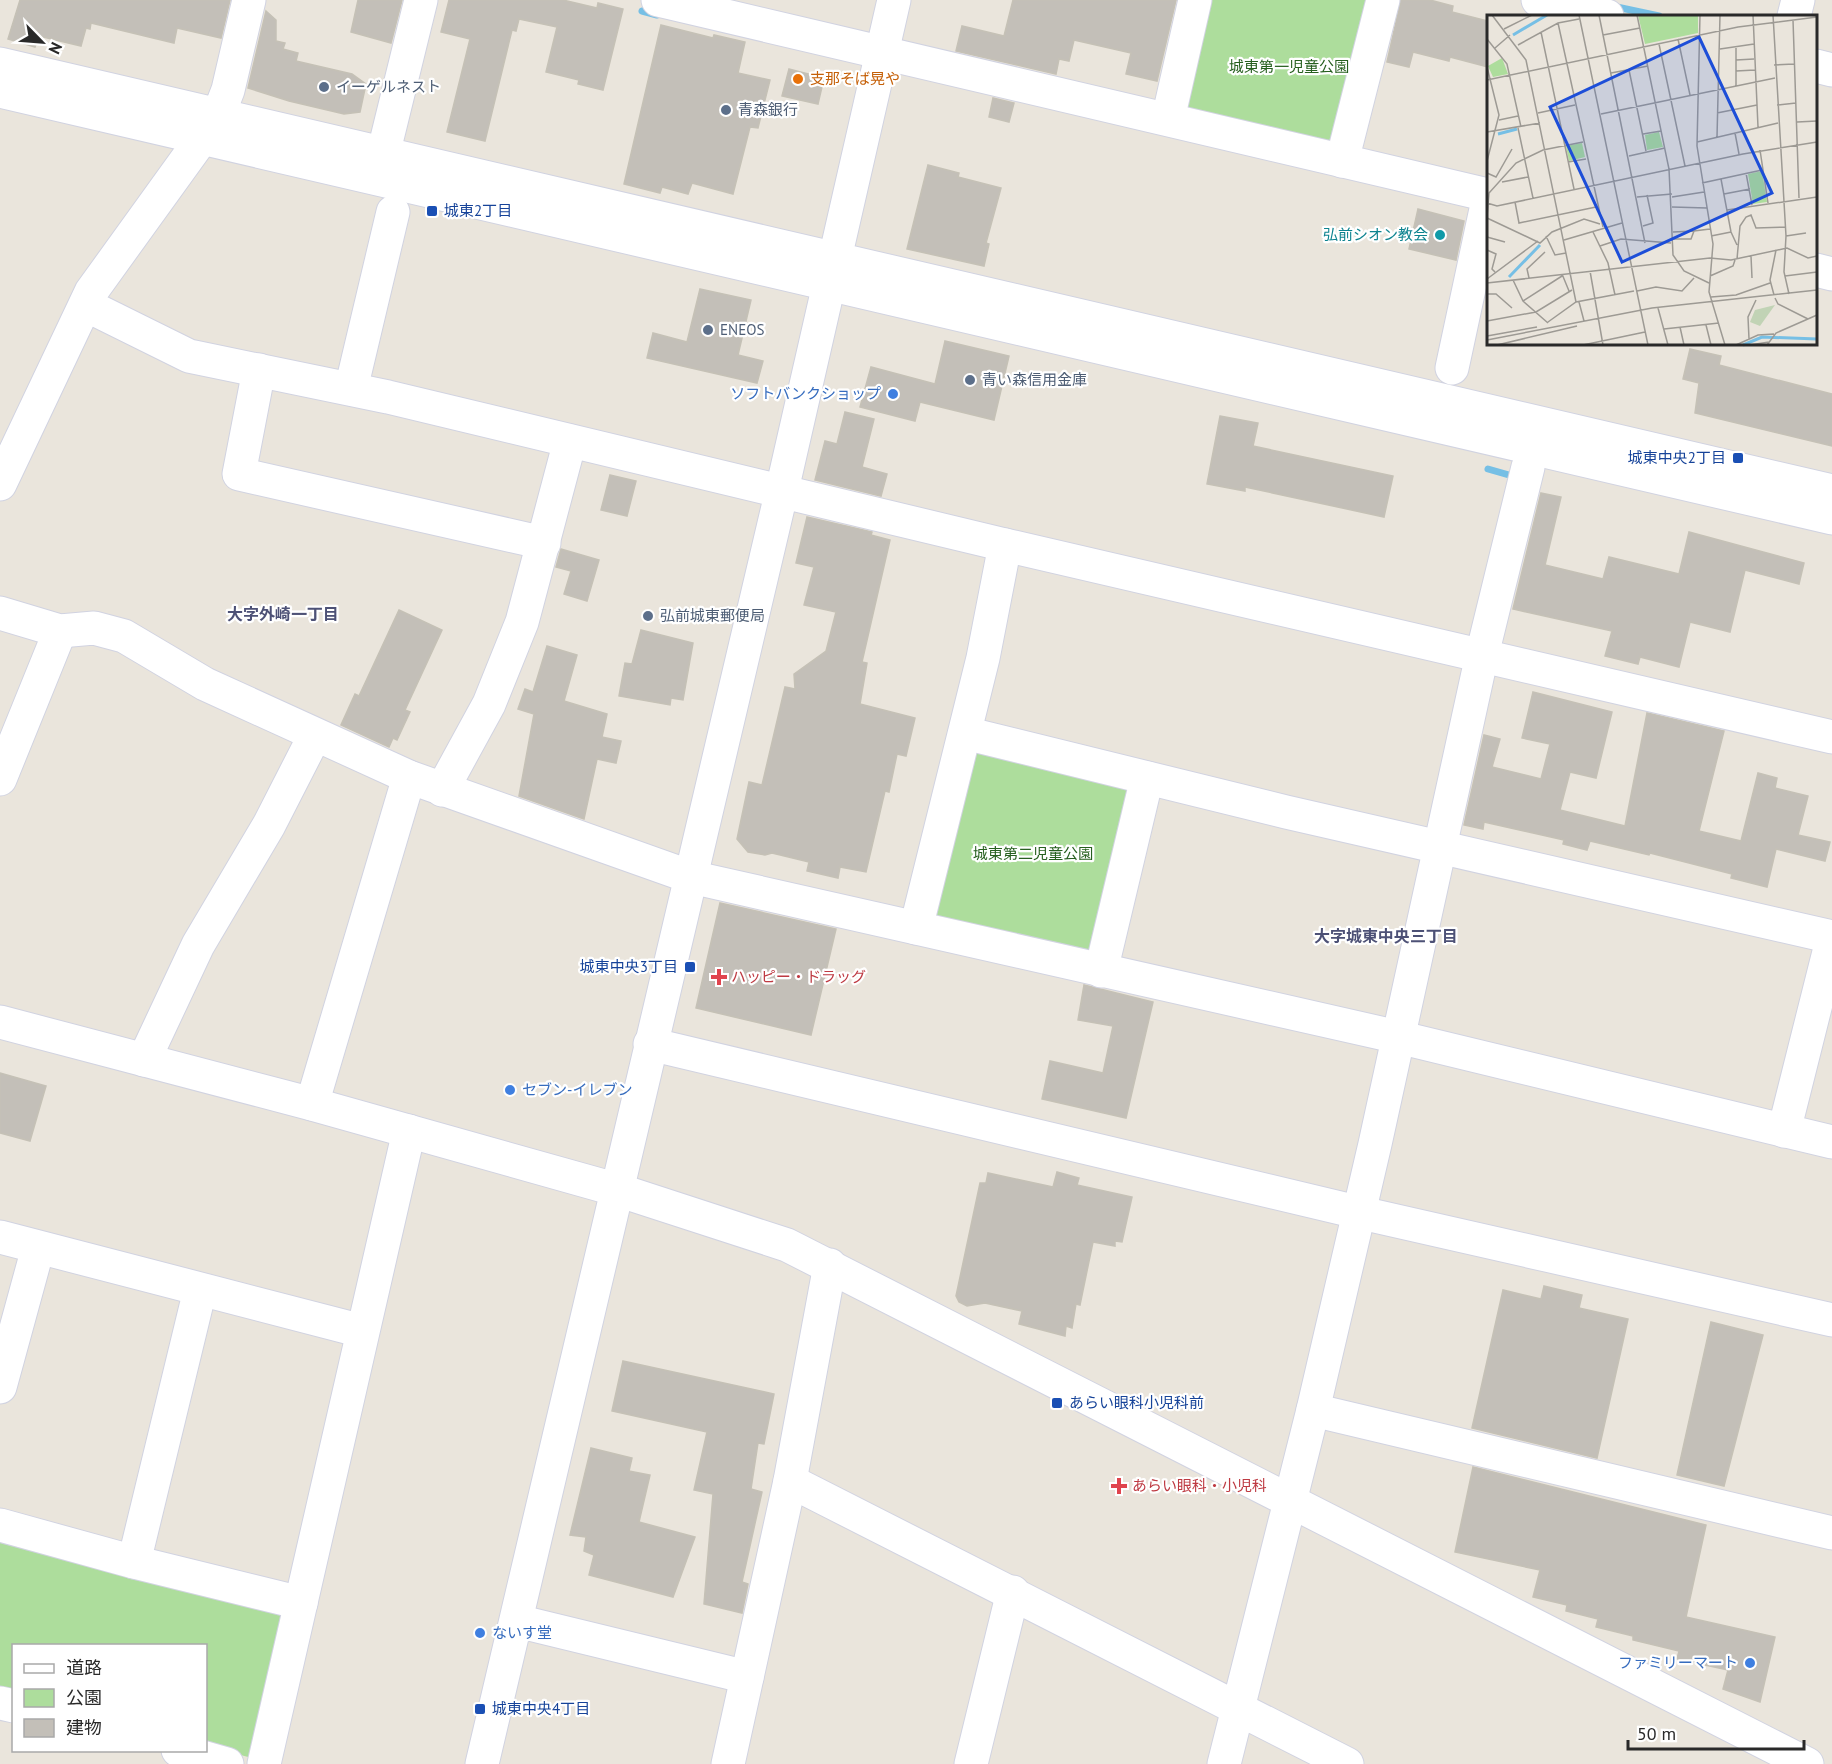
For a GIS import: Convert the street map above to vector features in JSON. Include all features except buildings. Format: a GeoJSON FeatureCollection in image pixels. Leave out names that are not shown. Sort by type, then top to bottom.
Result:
{"type":"FeatureCollection","features":[{"type":"Feature","properties":{"kind":"street"},"geometry":{"type":"LineString","coordinates":[[0,484],[92,292],[209,127],[228,90],[249,0]]}},
{"type":"Feature","properties":{"kind":"street"},"geometry":{"type":"LineString","coordinates":[[380,166],[421,0]]}},
{"type":"Feature","properties":{"kind":"street"},"geometry":{"type":"LineString","coordinates":[[658,0],[1487,195]]}},
{"type":"Feature","properties":{"kind":"street"},"geometry":{"type":"LineString","coordinates":[[482,1764],[782,490],[894,0]]}},
{"type":"Feature","properties":{"kind":"street"},"geometry":{"type":"LineString","coordinates":[[1168,119],[1195,0]]}},
{"type":"Feature","properties":{"kind":"street"},"geometry":{"type":"LineString","coordinates":[[1342,161],[1383,0]]}},
{"type":"Feature","properties":{"kind":"street"},"geometry":{"type":"LineString","coordinates":[[1538,0],[1603,15]]}},
{"type":"Feature","properties":{"kind":"street"},"geometry":{"type":"LineString","coordinates":[[1794,15],[1798,0]]}},
{"type":"Feature","properties":{"kind":"street"},"geometry":{"type":"LineString","coordinates":[[0,64],[209,127]]}},
{"type":"Feature","properties":{"kind":"street"},"geometry":{"type":"LineString","coordinates":[[1817,66],[1832,70]]}},
{"type":"Feature","properties":{"kind":"street"},"geometry":{"type":"LineString","coordinates":[[0,91],[209,127],[380,166],[832,272],[1832,518]]}},
{"type":"Feature","properties":{"kind":"street"},"geometry":{"type":"LineString","coordinates":[[1452,368],[1487,205]]}},
{"type":"Feature","properties":{"kind":"street"},"geometry":{"type":"LineString","coordinates":[[351,389],[393,212]]}},
{"type":"Feature","properties":{"kind":"street"},"geometry":{"type":"LineString","coordinates":[[1817,270],[1832,274]]}},
{"type":"Feature","properties":{"kind":"street"},"geometry":{"type":"LineString","coordinates":[[832,272],[1832,491]]}},
{"type":"Feature","properties":{"kind":"street"},"geometry":{"type":"LineString","coordinates":[[86,305],[189,356],[351,389],[1005,545],[1832,737]]}},
{"type":"Feature","properties":{"kind":"street"},"geometry":{"type":"LineString","coordinates":[[259,370],[239,474],[544,543]]}},
{"type":"Feature","properties":{"kind":"street"},"geometry":{"type":"LineString","coordinates":[[442,790],[489,704],[522,622],[570,441]]}},
{"type":"Feature","properties":{"kind":"street"},"geometry":{"type":"LineString","coordinates":[[1224,1764],[1236,1707],[1313,1410],[1357,1212],[1368,1173],[1482,655],[1528,467]]}},
{"type":"Feature","properties":{"kind":"street"},"geometry":{"type":"LineString","coordinates":[[916,928],[983,658],[1005,545]]}},
{"type":"Feature","properties":{"kind":"street"},"geometry":{"type":"LineString","coordinates":[[0,613],[60,631],[94,628],[124,636],[206,684],[409,777],[691,877],[1398,1037],[1832,1142]]}},
{"type":"Feature","properties":{"kind":"street"},"geometry":{"type":"LineString","coordinates":[[0,779],[60,631]]}},
{"type":"Feature","properties":{"kind":"street"},"geometry":{"type":"LineString","coordinates":[[965,733],[1440,848],[1832,939],[1784,1131]]}},
{"type":"Feature","properties":{"kind":"street"},"geometry":{"type":"LineString","coordinates":[[144,1060],[198,945],[269,825],[315,735]]}},
{"type":"Feature","properties":{"kind":"street"},"geometry":{"type":"LineString","coordinates":[[312,1104],[409,777]]}},
{"type":"Feature","properties":{"kind":"street"},"geometry":{"type":"LineString","coordinates":[[1101,971],[1147,778]]}},
{"type":"Feature","properties":{"kind":"street"},"geometry":{"type":"LineString","coordinates":[[0,1022],[312,1104],[618,1190],[733,1225],[787,1245],[1807,1764]]}},
{"type":"Feature","properties":{"kind":"street"},"geometry":{"type":"LineString","coordinates":[[650,1044],[1357,1212],[1832,1320]]}},
{"type":"Feature","properties":{"kind":"street"},"geometry":{"type":"LineString","coordinates":[[264,1764],[409,1131]]}},
{"type":"Feature","properties":{"kind":"street"},"geometry":{"type":"LineString","coordinates":[[0,1237],[362,1331]]}},
{"type":"Feature","properties":{"kind":"street"},"geometry":{"type":"LineString","coordinates":[[0,1387],[38,1248]]}},
{"type":"Feature","properties":{"kind":"street"},"geometry":{"type":"LineString","coordinates":[[728,1764],[790,1481],[830,1266]]}},
{"type":"Feature","properties":{"kind":"street"},"geometry":{"type":"LineString","coordinates":[[134,1562],[200,1290]]}},
{"type":"Feature","properties":{"kind":"street"},"geometry":{"type":"LineString","coordinates":[[1313,1410],[1832,1533]]}},
{"type":"Feature","properties":{"kind":"street"},"geometry":{"type":"LineString","coordinates":[[790,1481],[1013,1592],[1347,1764]]}},
{"type":"Feature","properties":{"kind":"street"},"geometry":{"type":"LineString","coordinates":[[0,1525],[134,1562],[301,1602]]}},
{"type":"Feature","properties":{"kind":"street"},"geometry":{"type":"LineString","coordinates":[[971,1764],[1013,1592]]}},
{"type":"Feature","properties":{"kind":"street"},"geometry":{"type":"LineString","coordinates":[[517,1621],[747,1677]]}},
{"type":"Feature","properties":{"kind":"street"},"geometry":{"type":"LineString","coordinates":[[185,1752],[227,1764]]}},
{"type":"Feature","properties":{"kind":"green space","name":"城東第一児童公園"},"geometry":{"type":"Polygon","coordinates":[[[1202,0],[1374,0],[1332,148],[1184,112],[1202,0]]]}},
{"type":"Feature","properties":{"kind":"green space","name":"城東第二児童公園"},"geometry":{"type":"Polygon","coordinates":[[[979,751],[1125,784],[1135,797],[1098,948],[1086,957],[934,920],[969,759],[979,751]]]}},
{"type":"Feature","properties":{"kind":"green space"},"geometry":{"type":"Polygon","coordinates":[[[0,1537],[290,1614],[252,1758],[207,1746],[207,1644],[12,1644],[12,1696],[0,1692],[0,1537]]]}},
{"type":"Feature","properties":{"kind":"waterway"},"geometry":{"type":"LineString","coordinates":[[1612,6],[1654,15]]}},
{"type":"Feature","properties":{"kind":"waterway"},"geometry":{"type":"LineString","coordinates":[[642,11],[657,15]]}},
{"type":"Feature","properties":{"kind":"waterway"},"geometry":{"type":"LineString","coordinates":[[1488,469],[1516,477]]}},
{"type":"Feature","properties":{"kind":"place","name":"支那そば晃や"},"geometry":{"type":"Point","coordinates":[798,79]}},
{"type":"Feature","properties":{"kind":"place","name":"イーゲルネスト"},"geometry":{"type":"Point","coordinates":[324,87]}},
{"type":"Feature","properties":{"kind":"place","name":"青森銀行"},"geometry":{"type":"Point","coordinates":[726,110]}},
{"type":"Feature","properties":{"kind":"place","name":"城東2丁目"},"geometry":{"type":"Point","coordinates":[432,211]}},
{"type":"Feature","properties":{"kind":"place","name":"弘前シオン教会"},"geometry":{"type":"Point","coordinates":[1440,235]}},
{"type":"Feature","properties":{"kind":"place","name":"ENEOS"},"geometry":{"type":"Point","coordinates":[708,330]}},
{"type":"Feature","properties":{"kind":"place","name":"青い森信用金庫"},"geometry":{"type":"Point","coordinates":[970,380]}},
{"type":"Feature","properties":{"kind":"place","name":"ソフトバンクショップ"},"geometry":{"type":"Point","coordinates":[893,394]}},
{"type":"Feature","properties":{"kind":"place","name":"城東中央2丁目"},"geometry":{"type":"Point","coordinates":[1738,458]}},
{"type":"Feature","properties":{"kind":"place","name":"弘前城東郵便局"},"geometry":{"type":"Point","coordinates":[648,616]}},
{"type":"Feature","properties":{"kind":"place","name":"城東中央3丁目"},"geometry":{"type":"Point","coordinates":[690,967]}},
{"type":"Feature","properties":{"kind":"place","name":"ハッピー・ドラッグ"},"geometry":{"type":"Point","coordinates":[719,977]}},
{"type":"Feature","properties":{"kind":"place","name":"セブン-イレブン"},"geometry":{"type":"Point","coordinates":[510,1090]}},
{"type":"Feature","properties":{"kind":"place","name":"あらい眼科小児科前"},"geometry":{"type":"Point","coordinates":[1057,1403]}},
{"type":"Feature","properties":{"kind":"place","name":"あらい眼科・小児科"},"geometry":{"type":"Point","coordinates":[1119,1486]}},
{"type":"Feature","properties":{"kind":"place","name":"ないす堂"},"geometry":{"type":"Point","coordinates":[480,1633]}},
{"type":"Feature","properties":{"kind":"place","name":"ファミリーマート"},"geometry":{"type":"Point","coordinates":[1750,1663]}},
{"type":"Feature","properties":{"kind":"place","name":"城東中央4丁目"},"geometry":{"type":"Point","coordinates":[480,1709]}},
{"type":"Feature","properties":{"kind":"district","name":"大字外崎一丁目"},"geometry":{"type":"Point","coordinates":[283,614]}},
{"type":"Feature","properties":{"kind":"district","name":"大字城東中央三丁目"},"geometry":{"type":"Point","coordinates":[1386,936]}}]}
